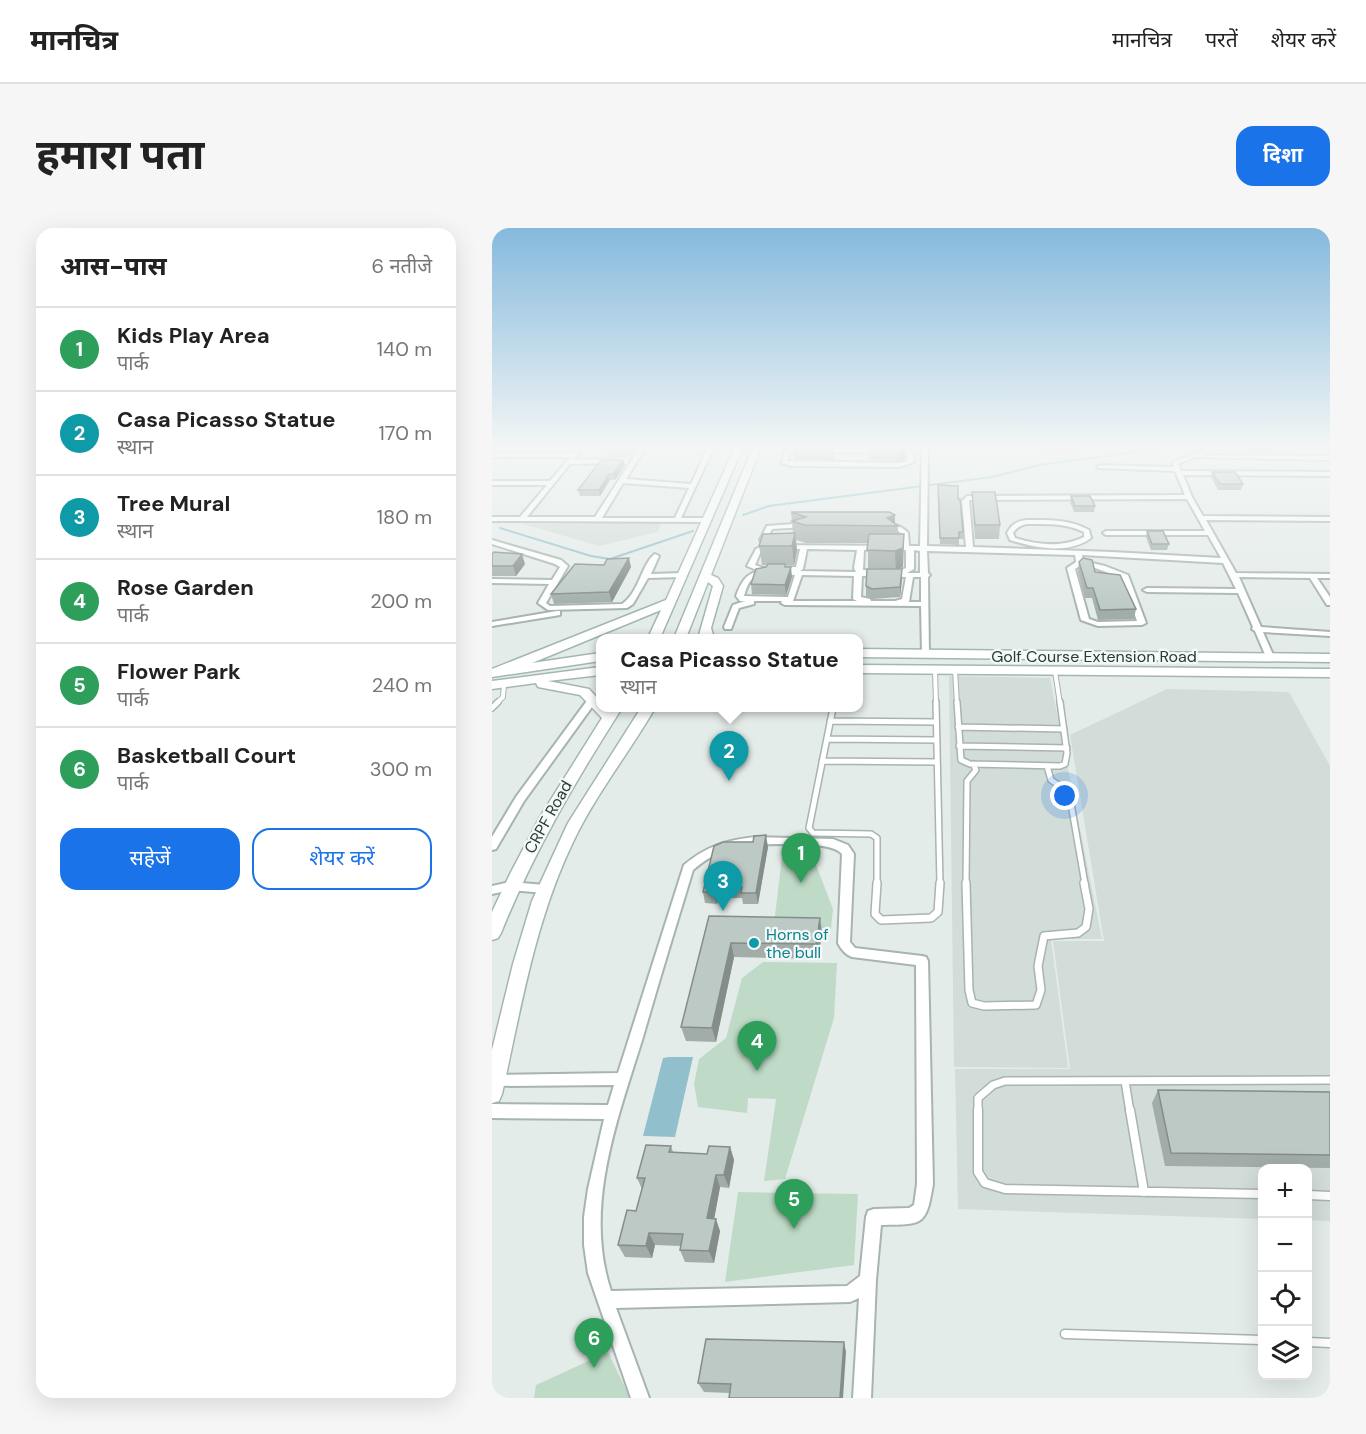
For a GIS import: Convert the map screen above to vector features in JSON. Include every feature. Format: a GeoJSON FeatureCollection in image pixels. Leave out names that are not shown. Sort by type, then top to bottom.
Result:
{"type":"FeatureCollection","features":[{"type":"Feature","properties":{"kind":"main road"},"geometry":{"type":"LineString","coordinates":[[656,634],[716,502]]}},
{"type":"Feature","properties":{"kind":"main road"},"geometry":{"type":"LineString","coordinates":[[682,634],[735,502]]}},
{"type":"Feature","properties":{"kind":"main road"},"geometry":{"type":"LineString","coordinates":[[705,577],[714,580],[718,586],[705,628],[707,634]]}},
{"type":"Feature","properties":{"kind":"main road"},"geometry":{"type":"LineString","coordinates":[[600,634],[672,601]]}},
{"type":"Feature","properties":{"kind":"main road"},"geometry":{"type":"LineString","coordinates":[[501,679],[596,636]]}},
{"type":"Feature","properties":{"kind":"main road","name":"Golf Course Extension Road"},"geometry":{"type":"LineString","coordinates":[[863,653],[1330,658]]}},
{"type":"Feature","properties":{"kind":"main road"},"geometry":{"type":"LineString","coordinates":[[501,679],[596,658]]}},
{"type":"Feature","properties":{"kind":"main road","name":"Golf Course Extension Road"},"geometry":{"type":"LineString","coordinates":[[863,669],[1330,673]]}},
{"type":"Feature","properties":{"kind":"main road"},"geometry":{"type":"LineString","coordinates":[[501,679],[596,671]]}},
{"type":"Feature","properties":{"kind":"main road"},"geometry":{"type":"LineString","coordinates":[[501,679],[556,685],[584,692],[596,703]]}},
{"type":"Feature","properties":{"kind":"main road"},"geometry":{"type":"LineString","coordinates":[[494,1087],[521,958],[545,889],[567,838],[648,712]]}},
{"type":"Feature","properties":{"kind":"main road","name":"CRPF Road"},"geometry":{"type":"LineString","coordinates":[[492,933],[510,886],[557,799],[612,713]]}},
{"type":"Feature","properties":{"kind":"street"},"geometry":{"type":"LineString","coordinates":[[521,520],[535,502]]}},
{"type":"Feature","properties":{"kind":"street"},"geometry":{"type":"LineString","coordinates":[[597,520],[608,502]]}},
{"type":"Feature","properties":{"kind":"street"},"geometry":{"type":"LineString","coordinates":[[677,520],[686,502]]}},
{"type":"Feature","properties":{"kind":"street"},"geometry":{"type":"LineString","coordinates":[[924,502],[926,654]]}},
{"type":"Feature","properties":{"kind":"street"},"geometry":{"type":"LineString","coordinates":[[965,502],[970,550]]}},
{"type":"Feature","properties":{"kind":"street"},"geometry":{"type":"LineString","coordinates":[[1192,502],[1234,575],[1239,591],[1270,657]]}},
{"type":"Feature","properties":{"kind":"street"},"geometry":{"type":"LineString","coordinates":[[1202,518],[1330,519]]}},
{"type":"Feature","properties":{"kind":"street"},"geometry":{"type":"LineString","coordinates":[[492,519],[708,520]]}},
{"type":"Feature","properties":{"kind":"street"},"geometry":{"type":"LineString","coordinates":[[812,525],[769,527],[763,540],[769,544],[924,546],[970,550],[1055,549],[1077,545],[1088,538],[1087,531],[1077,525],[1063,522],[1017,524],[1010,533],[1012,539],[1022,543],[1055,549],[1078,554],[1131,554],[1226,561]]}},
{"type":"Feature","properties":{"kind":"street"},"geometry":{"type":"LineString","coordinates":[[861,548],[860,572],[901,573],[910,569],[905,533],[899,528],[879,526]]}},
{"type":"Feature","properties":{"kind":"street"},"geometry":{"type":"LineString","coordinates":[[1106,533],[1210,533]]}},
{"type":"Feature","properties":{"kind":"street"},"geometry":{"type":"LineString","coordinates":[[492,542],[561,564],[563,569],[543,606],[554,609],[628,604],[646,576],[655,556]]}},
{"type":"Feature","properties":{"kind":"street"},"geometry":{"type":"LineString","coordinates":[[804,547],[800,569],[763,570],[751,566],[761,548],[804,547],[861,548],[908,546]]}},
{"type":"Feature","properties":{"kind":"street"},"geometry":{"type":"LineString","coordinates":[[1078,554],[1080,562]]}},
{"type":"Feature","properties":{"kind":"street"},"geometry":{"type":"LineString","coordinates":[[1080,562],[1096,564],[1125,577],[1142,623],[1098,624],[1085,620],[1071,568],[1080,562]]}},
{"type":"Feature","properties":{"kind":"street"},"geometry":{"type":"LineString","coordinates":[[799,573],[792,596],[787,601],[746,600],[740,596],[750,574],[799,573],[926,575]]}},
{"type":"Feature","properties":{"kind":"street"},"geometry":{"type":"LineString","coordinates":[[858,574],[856,595],[857,599],[864,601],[906,600],[910,575]]}},
{"type":"Feature","properties":{"kind":"street"},"geometry":{"type":"LineString","coordinates":[[646,576],[682,575]]}},
{"type":"Feature","properties":{"kind":"street"},"geometry":{"type":"LineString","coordinates":[[1234,575],[1330,576]]}},
{"type":"Feature","properties":{"kind":"street"},"geometry":{"type":"LineString","coordinates":[[1312,576],[1330,603]]}},
{"type":"Feature","properties":{"kind":"street"},"geometry":{"type":"LineString","coordinates":[[492,581],[555,582]]}},
{"type":"Feature","properties":{"kind":"street"},"geometry":{"type":"LineString","coordinates":[[1147,590],[1239,591]]}},
{"type":"Feature","properties":{"kind":"street"},"geometry":{"type":"LineString","coordinates":[[728,627],[736,607],[745,602],[925,604]]}},
{"type":"Feature","properties":{"kind":"street"},"geometry":{"type":"LineString","coordinates":[[492,624],[593,607]]}},
{"type":"Feature","properties":{"kind":"street"},"geometry":{"type":"LineString","coordinates":[[1256,629],[1330,634]]}},
{"type":"Feature","properties":{"kind":"street"},"geometry":{"type":"LineString","coordinates":[[492,846],[520,799],[592,700]]}},
{"type":"Feature","properties":{"kind":"street"},"geometry":{"type":"LineString","coordinates":[[640,1398],[599,1284],[592,1235],[594,1197],[623,1079],[688,868],[699,856],[741,842],[833,843],[844,848],[848,854],[844,943],[852,952],[922,961],[925,1184],[921,1209],[912,1216],[874,1217],[868,1280],[862,1398]]}},
{"type":"Feature","properties":{"kind":"street"},"geometry":{"type":"LineString","coordinates":[[492,890],[510,886],[545,889]]}},
{"type":"Feature","properties":{"kind":"street"},"geometry":{"type":"LineString","coordinates":[[494,1087],[623,1079]]}},
{"type":"Feature","properties":{"kind":"street"},"geometry":{"type":"LineString","coordinates":[[492,1111],[614,1112]]}},
{"type":"Feature","properties":{"kind":"street"},"geometry":{"type":"LineString","coordinates":[[605,1300],[834,1297],[857,1291],[868,1280]]}},
{"type":"Feature","properties":{"kind":"lane"},"geometry":{"type":"LineString","coordinates":[[832,712],[809,828],[813,833],[871,834],[877,838],[879,851],[875,914],[881,920],[931,918],[938,912],[935,670]]}},
{"type":"Feature","properties":{"kind":"lane"},"geometry":{"type":"LineString","coordinates":[[955,670],[961,760],[973,764],[1047,766],[1065,764],[1068,759],[1055,671]]}},
{"type":"Feature","properties":{"kind":"lane"},"geometry":{"type":"LineString","coordinates":[[492,708],[503,697],[501,679]]}},
{"type":"Feature","properties":{"kind":"lane"},"geometry":{"type":"LineString","coordinates":[[830,721],[936,722]]}},
{"type":"Feature","properties":{"kind":"lane"},"geometry":{"type":"LineString","coordinates":[[958,727],[1064,729]]}},
{"type":"Feature","properties":{"kind":"lane"},"geometry":{"type":"LineString","coordinates":[[827,739],[937,740]]}},
{"type":"Feature","properties":{"kind":"lane"},"geometry":{"type":"LineString","coordinates":[[959,746],[1067,747]]}},
{"type":"Feature","properties":{"kind":"lane"},"geometry":{"type":"LineString","coordinates":[[822,761],[937,762]]}},
{"type":"Feature","properties":{"kind":"lane"},"geometry":{"type":"LineString","coordinates":[[973,764],[976,770],[967,781],[966,950],[972,1003],[984,1006],[1036,1005],[1041,990],[1038,966],[1044,936],[1054,933],[1078,933],[1086,927],[1089,909],[1069,792],[1051,780],[1047,766]]}},
{"type":"Feature","properties":{"kind":"lane"},"geometry":{"type":"LineString","coordinates":[[1258,1194],[1005,1189],[985,1184],[978,1172],[978,1098],[993,1085],[1005,1081],[1330,1080]]}},
{"type":"Feature","properties":{"kind":"lane"},"geometry":{"type":"LineString","coordinates":[[1125,1081],[1144,1192]]}},
{"type":"Feature","properties":{"kind":"lane"},"geometry":{"type":"LineString","coordinates":[[1312,1196],[1330,1196]]}},
{"type":"Feature","properties":{"kind":"lane"},"geometry":{"type":"LineString","coordinates":[[1065,1334],[1258,1340]]}},
{"type":"Feature","properties":{"kind":"lane"},"geometry":{"type":"LineString","coordinates":[[1312,1342],[1330,1342]]}},
{"type":"Feature","properties":{"kind":"shaded area"},"geometry":{"type":"Polygon","coordinates":[[[661,523],[658,532],[599,546],[523,524],[661,523]]]}},
{"type":"Feature","properties":{"kind":"shaded area"},"geometry":{"type":"Polygon","coordinates":[[[949,676],[1050,678],[1102,939],[1051,939],[1068,1068],[954,1067],[949,676]]]}},
{"type":"Feature","properties":{"kind":"shaded area"},"geometry":{"type":"Polygon","coordinates":[[[1167,689],[1289,692],[1330,766],[1330,1221],[1312,1220],[1312,1164],[1258,1164],[1258,1219],[958,1209],[955,1069],[1070,1069],[1053,941],[1104,941],[1070,735],[1167,689]]]}},
{"type":"Feature","properties":{"kind":"green space"},"geometry":{"type":"Polygon","coordinates":[[[782,857],[813,857],[833,909],[831,929],[774,924],[782,857]]]}},
{"type":"Feature","properties":{"kind":"green space"},"geometry":{"type":"Polygon","coordinates":[[[763,962],[837,963],[834,1018],[785,1179],[764,1181],[776,1099],[748,1098],[747,1113],[698,1107],[694,1084],[699,1059],[726,1038],[742,978],[763,962]]]}},
{"type":"Feature","properties":{"kind":"green space"},"geometry":{"type":"Polygon","coordinates":[[[738,1192],[858,1194],[854,1265],[725,1282],[738,1192]]]}},
{"type":"Feature","properties":{"kind":"green space"},"geometry":{"type":"Polygon","coordinates":[[[608,1352],[630,1398],[534,1398],[536,1385],[608,1352]]]}},
{"type":"Feature","properties":{"kind":"water"},"geometry":{"type":"Polygon","coordinates":[[[693,1057],[675,1137],[643,1136],[663,1058],[693,1057]]]}},
{"type":"Feature","properties":{"kind":"building"},"geometry":{"type":"Polygon","coordinates":[[[939,502],[960,502],[963,532],[959,532],[959,538],[940,538],[939,502]]]}},
{"type":"Feature","properties":{"kind":"building"},"geometry":{"type":"Polygon","coordinates":[[[973,502],[996,502],[1000,525],[975,525],[973,502]]]}},
{"type":"Feature","properties":{"kind":"building"},"geometry":{"type":"Polygon","coordinates":[[[1073,502],[1093,502],[1095,506],[1075,506],[1073,502]]]}},
{"type":"Feature","properties":{"kind":"building"},"geometry":{"type":"Polygon","coordinates":[[[791,512],[889,512],[895,515],[887,518],[898,526],[804,525],[792,521],[806,517],[791,512]]]}},
{"type":"Feature","properties":{"kind":"building"},"geometry":{"type":"Polygon","coordinates":[[[1147,531],[1163,531],[1169,544],[1152,544],[1147,531]]]}},
{"type":"Feature","properties":{"kind":"building"},"geometry":{"type":"Polygon","coordinates":[[[795,533],[792,546],[759,546],[763,534],[795,533]]]}},
{"type":"Feature","properties":{"kind":"building"},"geometry":{"type":"Polygon","coordinates":[[[869,534],[904,534],[903,548],[895,551],[867,550],[869,534]]]}},
{"type":"Feature","properties":{"kind":"building"},"geometry":{"type":"Polygon","coordinates":[[[494,552],[522,554],[513,566],[492,566],[494,552]]]}},
{"type":"Feature","properties":{"kind":"building"},"geometry":{"type":"Polygon","coordinates":[[[629,558],[609,592],[551,594],[575,564],[604,565],[607,559],[629,558]]]}},
{"type":"Feature","properties":{"kind":"building"},"geometry":{"type":"Polygon","coordinates":[[[1083,558],[1092,560],[1095,572],[1120,575],[1136,609],[1100,610],[1093,588],[1087,588],[1079,562],[1083,558]]]}},
{"type":"Feature","properties":{"kind":"building"},"geometry":{"type":"Polygon","coordinates":[[[768,564],[785,564],[785,567],[791,567],[785,585],[751,584],[756,569],[766,567],[768,564]]]}},
{"type":"Feature","properties":{"kind":"building"},"geometry":{"type":"Polygon","coordinates":[[[867,569],[902,569],[900,587],[872,589],[866,586],[867,569]]]}},
{"type":"Feature","properties":{"kind":"building"},"geometry":{"type":"Polygon","coordinates":[[[766,835],[756,893],[741,893],[742,887],[716,887],[715,892],[703,892],[714,846],[723,842],[753,842],[754,836],[766,835]]]}},
{"type":"Feature","properties":{"kind":"building"},"geometry":{"type":"Polygon","coordinates":[[[709,916],[820,918],[816,944],[731,943],[712,1028],[681,1027],[709,916]]]}},
{"type":"Feature","properties":{"kind":"building"},"geometry":{"type":"Polygon","coordinates":[[[1158,1090],[1330,1092],[1330,1155],[1171,1153],[1158,1090]]]}},
{"type":"Feature","properties":{"kind":"building"},"geometry":{"type":"Polygon","coordinates":[[[646,1145],[671,1146],[669,1152],[707,1154],[709,1146],[730,1147],[724,1175],[716,1175],[707,1218],[716,1219],[709,1251],[680,1250],[683,1234],[649,1233],[646,1246],[618,1245],[627,1210],[636,1211],[645,1178],[637,1178],[646,1145]]]}},
{"type":"Feature","properties":{"kind":"building"},"geometry":{"type":"Polygon","coordinates":[[[706,1339],[844,1342],[840,1398],[729,1398],[731,1384],[698,1383],[706,1339]]]}},
{"type":"Feature","properties":{"kind":"waterway"},"geometry":{"type":"LineString","coordinates":[[743,515],[769,506],[803,502]]}},
{"type":"Feature","properties":{"kind":"waterway"},"geometry":{"type":"LineString","coordinates":[[500,528],[591,556],[610,559],[693,531]]}},
{"type":"Feature","properties":{"kind":"place","name":"Casa Picasso Statue"},"geometry":{"type":"Point","coordinates":[729,781]}},
{"type":"Feature","properties":{"kind":"place","name":"Kids Play Area"},"geometry":{"type":"Point","coordinates":[801,883]}},
{"type":"Feature","properties":{"kind":"place","name":"Tree Mural"},"geometry":{"type":"Point","coordinates":[723,911]}},
{"type":"Feature","properties":{"kind":"place","name":"Horns of the bull"},"geometry":{"type":"Point","coordinates":[754,943]}},
{"type":"Feature","properties":{"kind":"place","name":"Rose Garden"},"geometry":{"type":"Point","coordinates":[757,1071]}},
{"type":"Feature","properties":{"kind":"place","name":"Flower Park"},"geometry":{"type":"Point","coordinates":[794,1229]}},
{"type":"Feature","properties":{"kind":"place","name":"Basketball Court"},"geometry":{"type":"Point","coordinates":[594,1368]}}]}
